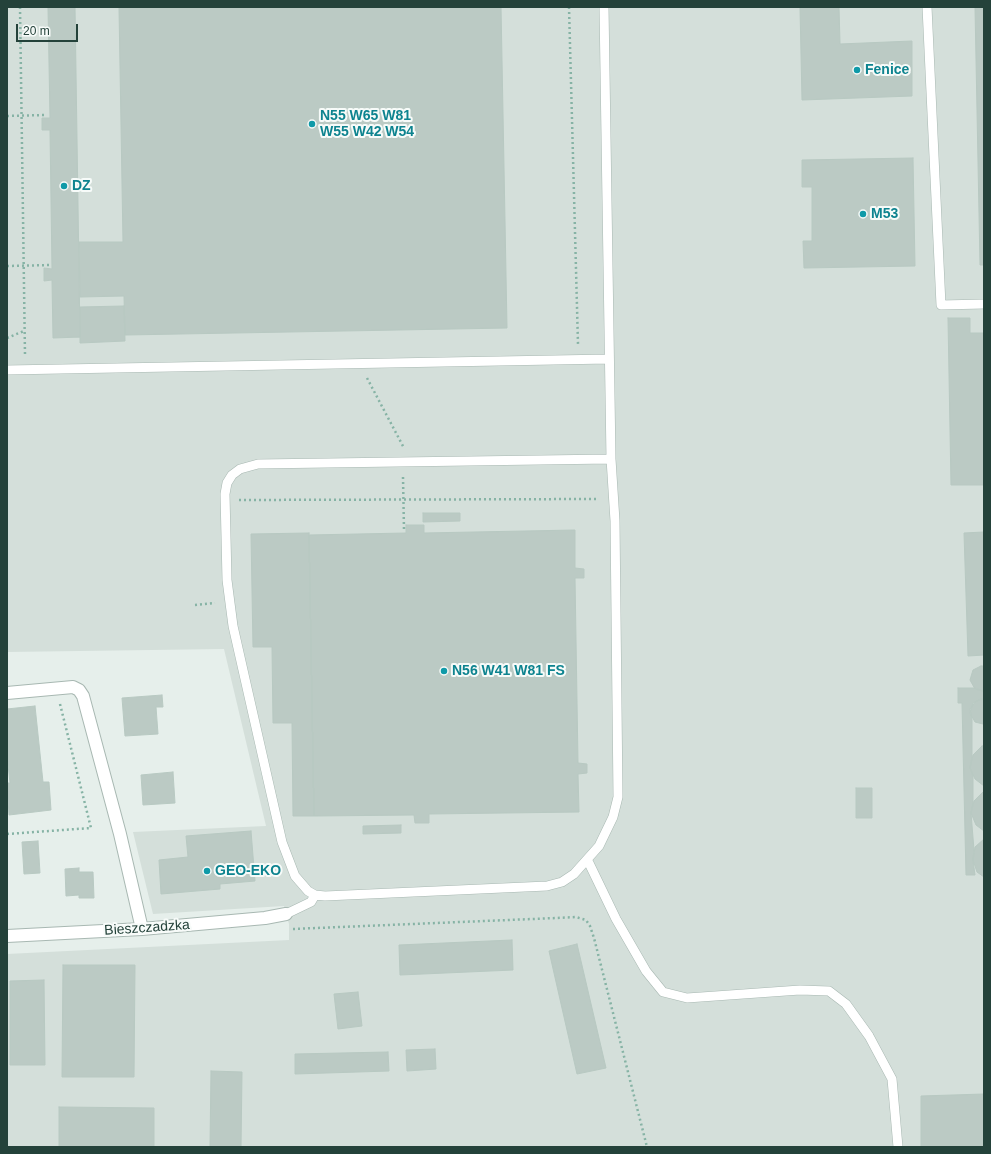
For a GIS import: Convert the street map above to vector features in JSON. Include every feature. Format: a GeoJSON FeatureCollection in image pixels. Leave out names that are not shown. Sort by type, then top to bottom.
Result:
{"type":"FeatureCollection","features":[{"type":"Feature","properties":{"kind":"street"},"geometry":{"type":"LineString","coordinates":[[7,693],[73,687],[79,690],[83,696],[120,834],[142,929]]}},
{"type":"Feature","properties":{"kind":"street","name":"Bieszczadzka"},"geometry":{"type":"LineString","coordinates":[[7,936],[142,929],[265,918],[286,914]]}},
{"type":"Feature","properties":{"kind":"lane"},"geometry":{"type":"LineString","coordinates":[[604,7],[611,459],[615,521],[618,797],[613,816],[599,846],[588,861],[574,874],[562,882],[547,886],[315,895],[301,884],[295,876],[284,848],[240,659],[227,580],[225,494],[227,484],[232,475],[249,465],[611,459]]}},
{"type":"Feature","properties":{"kind":"lane"},"geometry":{"type":"LineString","coordinates":[[927,7],[941,305],[984,304]]}},
{"type":"Feature","properties":{"kind":"lane"},"geometry":{"type":"LineString","coordinates":[[7,370],[609,359]]}},
{"type":"Feature","properties":{"kind":"lane"},"geometry":{"type":"LineString","coordinates":[[588,861],[616,920],[646,970],[663,992],[687,998],[800,990],[829,991],[846,1004],[869,1036],[892,1079],[898,1147]]}},
{"type":"Feature","properties":{"kind":"lane"},"geometry":{"type":"LineString","coordinates":[[286,914],[311,902],[315,895]]}},
{"type":"Feature","properties":{"kind":"path"},"geometry":{"type":"LineString","coordinates":[[20,7],[25,370]]}},
{"type":"Feature","properties":{"kind":"path"},"geometry":{"type":"LineString","coordinates":[[569,7],[578,360]]}},
{"type":"Feature","properties":{"kind":"path"},"geometry":{"type":"LineString","coordinates":[[7,116],[44,115]]}},
{"type":"Feature","properties":{"kind":"path"},"geometry":{"type":"LineString","coordinates":[[7,266],[52,265]]}},
{"type":"Feature","properties":{"kind":"path"},"geometry":{"type":"LineString","coordinates":[[7,338],[24,331]]}},
{"type":"Feature","properties":{"kind":"path"},"geometry":{"type":"LineString","coordinates":[[367,364],[367,377],[404,447],[404,530]]}},
{"type":"Feature","properties":{"kind":"path"},"geometry":{"type":"LineString","coordinates":[[239,500],[600,499]]}},
{"type":"Feature","properties":{"kind":"path"},"geometry":{"type":"LineString","coordinates":[[7,834],[91,828],[58,700]]}},
{"type":"Feature","properties":{"kind":"path"},"geometry":{"type":"LineString","coordinates":[[265,918],[275,924],[293,929],[576,917],[586,920],[590,926],[594,938],[647,1147]]}},
{"type":"Feature","properties":{"kind":"shaded area"},"geometry":{"type":"Polygon","coordinates":[[[7,7],[984,7],[984,1147],[7,1147],[7,954],[289,940],[289,924],[284,906],[153,914],[133,832],[266,826],[224,649],[7,652],[7,7]]]}},
{"type":"Feature","properties":{"kind":"building","name":"DZ"},"geometry":{"type":"Polygon","coordinates":[[[48,7],[75,7],[80,337],[53,338],[52,280],[44,281],[44,268],[52,269],[50,130],[42,130],[42,118],[50,118],[48,7]]]}},
{"type":"Feature","properties":{"kind":"building","name":"N55 W65 W81 W55 W42 W54"},"geometry":{"type":"Polygon","coordinates":[[[119,7],[501,7],[507,328],[125,335],[124,296],[80,297],[79,242],[123,242],[119,7]]]}},
{"type":"Feature","properties":{"kind":"building","name":"Fenice"},"geometry":{"type":"Polygon","coordinates":[[[800,7],[839,7],[840,44],[912,41],[912,96],[802,100],[800,7]]]}},
{"type":"Feature","properties":{"kind":"building"},"geometry":{"type":"Polygon","coordinates":[[[975,7],[984,7],[984,265],[980,265],[975,7]]]}},
{"type":"Feature","properties":{"kind":"building","name":"M53"},"geometry":{"type":"Polygon","coordinates":[[[913,158],[915,266],[804,268],[803,241],[812,241],[812,187],[802,187],[802,160],[913,158]]]}},
{"type":"Feature","properties":{"kind":"building"},"geometry":{"type":"Polygon","coordinates":[[[124,306],[125,341],[80,343],[80,307],[124,306]]]}},
{"type":"Feature","properties":{"kind":"building"},"geometry":{"type":"Polygon","coordinates":[[[948,318],[970,318],[970,333],[984,333],[984,485],[951,485],[948,318]]]}},
{"type":"Feature","properties":{"kind":"building"},"geometry":{"type":"Polygon","coordinates":[[[423,513],[460,513],[460,521],[423,522],[423,513]]]}},
{"type":"Feature","properties":{"kind":"building","name":"N56 W41 W81 FS"},"geometry":{"type":"Polygon","coordinates":[[[406,525],[424,525],[424,533],[575,530],[575,568],[584,569],[584,578],[575,578],[578,763],[587,764],[587,773],[578,774],[579,812],[429,814],[429,823],[415,823],[414,815],[314,816],[309,535],[406,533],[406,525]]]}},
{"type":"Feature","properties":{"kind":"building"},"geometry":{"type":"Polygon","coordinates":[[[984,532],[984,655],[968,656],[964,533],[984,532]]]}},
{"type":"Feature","properties":{"kind":"building"},"geometry":{"type":"Polygon","coordinates":[[[309,533],[314,816],[293,816],[292,723],[273,723],[272,647],[253,647],[251,534],[309,533]]]}},
{"type":"Feature","properties":{"kind":"building"},"geometry":{"type":"Polygon","coordinates":[[[984,666],[983,691],[975,689],[970,680],[973,670],[984,666]]]}},
{"type":"Feature","properties":{"kind":"building"},"geometry":{"type":"Polygon","coordinates":[[[958,688],[974,688],[984,691],[984,699],[976,701],[970,709],[972,719],[972,757],[970,768],[973,776],[973,803],[971,813],[975,875],[966,875],[962,703],[958,703],[958,688]]]}},
{"type":"Feature","properties":{"kind":"building"},"geometry":{"type":"Polygon","coordinates":[[[162,695],[163,707],[156,707],[158,734],[125,736],[122,698],[162,695]]]}},
{"type":"Feature","properties":{"kind":"building"},"geometry":{"type":"Polygon","coordinates":[[[984,699],[983,724],[975,722],[970,713],[973,703],[984,699]]]}},
{"type":"Feature","properties":{"kind":"building"},"geometry":{"type":"Polygon","coordinates":[[[35,706],[43,782],[49,782],[51,810],[9,815],[7,783],[10,783],[7,756],[7,709],[35,706]]]}},
{"type":"Feature","properties":{"kind":"building"},"geometry":{"type":"Polygon","coordinates":[[[982,746],[984,746],[984,786],[975,779],[970,768],[973,755],[982,746]]]}},
{"type":"Feature","properties":{"kind":"building"},"geometry":{"type":"Polygon","coordinates":[[[173,772],[175,803],[143,805],[141,775],[173,772]]]}},
{"type":"Feature","properties":{"kind":"building"},"geometry":{"type":"Polygon","coordinates":[[[856,788],[872,788],[872,818],[856,818],[856,788]]]}},
{"type":"Feature","properties":{"kind":"building"},"geometry":{"type":"Polygon","coordinates":[[[984,791],[984,831],[976,825],[971,813],[974,801],[984,791]]]}},
{"type":"Feature","properties":{"kind":"building"},"geometry":{"type":"Polygon","coordinates":[[[401,825],[401,833],[363,834],[363,826],[401,825]]]}},
{"type":"Feature","properties":{"kind":"building","name":"GEO-EKO"},"geometry":{"type":"Polygon","coordinates":[[[251,831],[255,881],[220,884],[220,889],[161,894],[159,860],[188,857],[186,836],[251,831]]]}},
{"type":"Feature","properties":{"kind":"building"},"geometry":{"type":"Polygon","coordinates":[[[984,839],[984,877],[977,872],[973,860],[975,847],[984,839]]]}},
{"type":"Feature","properties":{"kind":"building"},"geometry":{"type":"Polygon","coordinates":[[[38,841],[40,873],[24,874],[22,842],[38,841]]]}},
{"type":"Feature","properties":{"kind":"building"},"geometry":{"type":"Polygon","coordinates":[[[79,868],[79,872],[93,872],[94,898],[79,898],[79,895],[66,896],[65,869],[79,868]]]}},
{"type":"Feature","properties":{"kind":"building"},"geometry":{"type":"Polygon","coordinates":[[[512,940],[513,970],[400,975],[399,945],[512,940]]]}},
{"type":"Feature","properties":{"kind":"building"},"geometry":{"type":"Polygon","coordinates":[[[577,944],[606,1068],[577,1074],[549,951],[577,944]]]}},
{"type":"Feature","properties":{"kind":"building"},"geometry":{"type":"Polygon","coordinates":[[[63,965],[135,965],[134,1077],[62,1077],[63,965]]]}},
{"type":"Feature","properties":{"kind":"building"},"geometry":{"type":"Polygon","coordinates":[[[44,980],[45,1065],[10,1065],[10,981],[44,980]]]}},
{"type":"Feature","properties":{"kind":"building"},"geometry":{"type":"Polygon","coordinates":[[[358,992],[362,1026],[338,1029],[334,994],[358,992]]]}},
{"type":"Feature","properties":{"kind":"building"},"geometry":{"type":"Polygon","coordinates":[[[435,1049],[436,1069],[407,1071],[406,1050],[435,1049]]]}},
{"type":"Feature","properties":{"kind":"building"},"geometry":{"type":"Polygon","coordinates":[[[388,1052],[389,1071],[295,1074],[295,1054],[388,1052]]]}},
{"type":"Feature","properties":{"kind":"building"},"geometry":{"type":"Polygon","coordinates":[[[211,1071],[242,1072],[241,1147],[210,1147],[211,1071]]]}},
{"type":"Feature","properties":{"kind":"building"},"geometry":{"type":"Polygon","coordinates":[[[984,1094],[984,1147],[921,1147],[921,1096],[984,1094]]]}},
{"type":"Feature","properties":{"kind":"building"},"geometry":{"type":"Polygon","coordinates":[[[59,1107],[154,1108],[154,1147],[59,1147],[59,1107]]]}},
{"type":"Feature","properties":{"kind":"place","name":"Fenice"},"geometry":{"type":"Point","coordinates":[857,70]}},
{"type":"Feature","properties":{"kind":"place","name":"N55 W65 W81 W55 W42 W54"},"geometry":{"type":"Point","coordinates":[312,124]}},
{"type":"Feature","properties":{"kind":"place","name":"DZ"},"geometry":{"type":"Point","coordinates":[64,186]}},
{"type":"Feature","properties":{"kind":"place","name":"M53"},"geometry":{"type":"Point","coordinates":[863,214]}},
{"type":"Feature","properties":{"kind":"place","name":"N56 W41 W81 FS"},"geometry":{"type":"Point","coordinates":[444,671]}},
{"type":"Feature","properties":{"kind":"place","name":"GEO-EKO"},"geometry":{"type":"Point","coordinates":[207,871]}}]}
